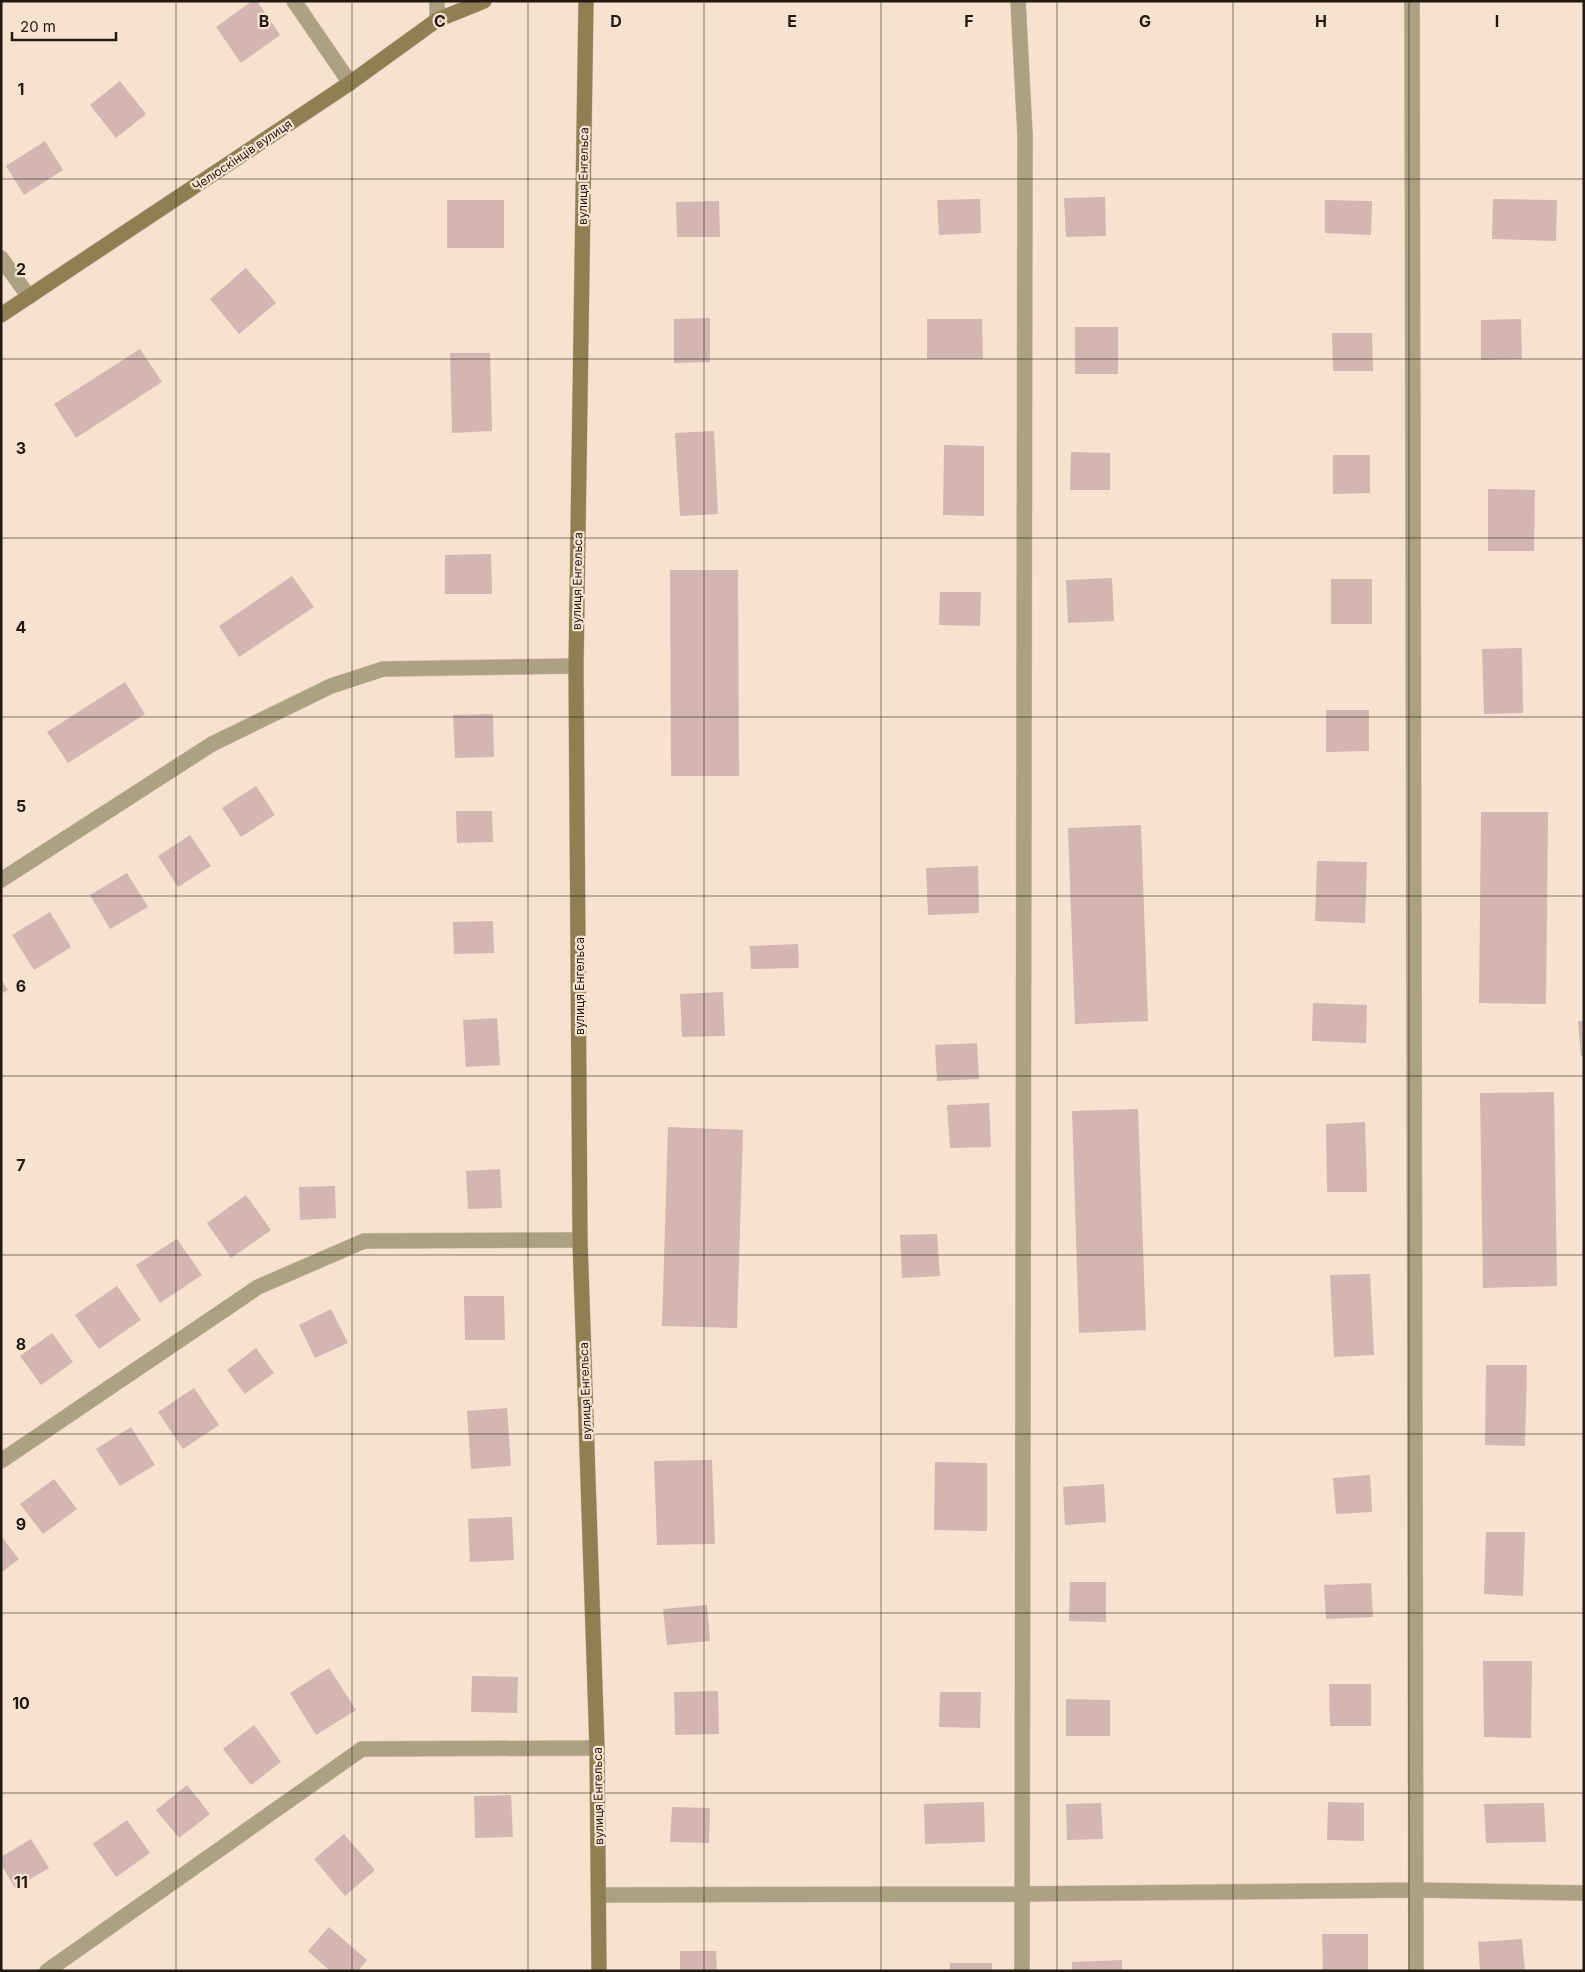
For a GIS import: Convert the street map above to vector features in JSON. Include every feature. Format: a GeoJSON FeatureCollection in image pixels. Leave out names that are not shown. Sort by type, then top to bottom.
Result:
{"type":"FeatureCollection","features":[{"type":"Feature","properties":{"kind":"street"},"geometry":{"type":"LineString","coordinates":[[294,1],[350,84]]}},
{"type":"Feature","properties":{"kind":"street"},"geometry":{"type":"LineString","coordinates":[[437,1],[438,20]]}},
{"type":"Feature","properties":{"kind":"street","name":"Челюскінців вулиця"},"geometry":{"type":"LineString","coordinates":[[1,315],[350,84],[438,20],[484,1]]}},
{"type":"Feature","properties":{"kind":"street","name":"вулиця Енгельса"},"geometry":{"type":"LineString","coordinates":[[586,1],[576,666],[580,1240],[597,1748],[600,1894],[599,1971]]}},
{"type":"Feature","properties":{"kind":"street"},"geometry":{"type":"LineString","coordinates":[[1018,1],[1024,135],[1022,1971]]}},
{"type":"Feature","properties":{"kind":"street"},"geometry":{"type":"LineString","coordinates":[[1412,1],[1416,1971]]}},
{"type":"Feature","properties":{"kind":"street"},"geometry":{"type":"LineString","coordinates":[[1,258],[29,297]]}},
{"type":"Feature","properties":{"kind":"street"},"geometry":{"type":"LineString","coordinates":[[1,880],[212,744],[331,686],[383,669],[576,666]]}},
{"type":"Feature","properties":{"kind":"street"},"geometry":{"type":"LineString","coordinates":[[1,1461],[258,1287],[364,1241],[580,1240]]}},
{"type":"Feature","properties":{"kind":"street"},"geometry":{"type":"LineString","coordinates":[[47,1971],[362,1749],[597,1748]]}},
{"type":"Feature","properties":{"kind":"street"},"geometry":{"type":"LineString","coordinates":[[600,1894],[1021,1894],[1415,1890],[1584,1893]]}},
{"type":"Feature","properties":{"kind":"building"},"geometry":{"type":"Polygon","coordinates":[[[252,1],[257,1],[280,35],[241,63],[216,27],[252,1]]]}},
{"type":"Feature","properties":{"kind":"building"},"geometry":{"type":"Polygon","coordinates":[[[120,81],[146,114],[116,138],[90,105],[120,81]]]}},
{"type":"Feature","properties":{"kind":"building"},"geometry":{"type":"Polygon","coordinates":[[[45,141],[63,170],[24,195],[6,166],[45,141]]]}},
{"type":"Feature","properties":{"kind":"building"},"geometry":{"type":"Polygon","coordinates":[[[1105,197],[1106,236],[1066,237],[1064,198],[1105,197]]]}},
{"type":"Feature","properties":{"kind":"building"},"geometry":{"type":"Polygon","coordinates":[[[980,199],[981,233],[939,235],[937,200],[980,199]]]}},
{"type":"Feature","properties":{"kind":"building"},"geometry":{"type":"Polygon","coordinates":[[[1493,199],[1557,200],[1556,241],[1492,239],[1493,199]]]}},
{"type":"Feature","properties":{"kind":"building"},"geometry":{"type":"Polygon","coordinates":[[[447,200],[504,200],[504,248],[447,248],[447,200]]]}},
{"type":"Feature","properties":{"kind":"building"},"geometry":{"type":"Polygon","coordinates":[[[1325,200],[1372,201],[1371,235],[1325,233],[1325,200]]]}},
{"type":"Feature","properties":{"kind":"building"},"geometry":{"type":"Polygon","coordinates":[[[719,201],[720,237],[677,237],[676,202],[719,201]]]}},
{"type":"Feature","properties":{"kind":"building"},"geometry":{"type":"Polygon","coordinates":[[[246,268],[276,303],[239,334],[210,299],[246,268]]]}},
{"type":"Feature","properties":{"kind":"building"},"geometry":{"type":"Polygon","coordinates":[[[710,318],[710,362],[674,363],[674,319],[710,318]]]}},
{"type":"Feature","properties":{"kind":"building"},"geometry":{"type":"Polygon","coordinates":[[[927,319],[982,319],[983,359],[927,359],[927,319]]]}},
{"type":"Feature","properties":{"kind":"building"},"geometry":{"type":"Polygon","coordinates":[[[1521,319],[1522,359],[1481,360],[1481,320],[1521,319]]]}},
{"type":"Feature","properties":{"kind":"building"},"geometry":{"type":"Polygon","coordinates":[[[1075,327],[1118,327],[1118,374],[1075,374],[1075,327]]]}},
{"type":"Feature","properties":{"kind":"building"},"geometry":{"type":"Polygon","coordinates":[[[1332,333],[1372,333],[1373,371],[1333,371],[1332,333]]]}},
{"type":"Feature","properties":{"kind":"building"},"geometry":{"type":"Polygon","coordinates":[[[140,349],[162,382],[76,438],[54,404],[140,349]]]}},
{"type":"Feature","properties":{"kind":"building"},"geometry":{"type":"Polygon","coordinates":[[[450,353],[490,353],[492,431],[452,433],[450,353]]]}},
{"type":"Feature","properties":{"kind":"building"},"geometry":{"type":"Polygon","coordinates":[[[714,431],[718,514],[680,516],[675,433],[714,431]]]}},
{"type":"Feature","properties":{"kind":"building"},"geometry":{"type":"Polygon","coordinates":[[[944,445],[984,446],[984,516],[943,515],[944,445]]]}},
{"type":"Feature","properties":{"kind":"building"},"geometry":{"type":"Polygon","coordinates":[[[1071,452],[1110,453],[1110,490],[1070,490],[1071,452]]]}},
{"type":"Feature","properties":{"kind":"building"},"geometry":{"type":"Polygon","coordinates":[[[1333,455],[1370,455],[1370,493],[1333,494],[1333,455]]]}},
{"type":"Feature","properties":{"kind":"building"},"geometry":{"type":"Polygon","coordinates":[[[1488,489],[1535,490],[1534,551],[1488,551],[1488,489]]]}},
{"type":"Feature","properties":{"kind":"building"},"geometry":{"type":"Polygon","coordinates":[[[491,554],[492,594],[445,594],[445,555],[491,554]]]}},
{"type":"Feature","properties":{"kind":"building"},"geometry":{"type":"Polygon","coordinates":[[[670,570],[738,570],[739,776],[671,776],[670,570]]]}},
{"type":"Feature","properties":{"kind":"building"},"geometry":{"type":"Polygon","coordinates":[[[292,576],[314,607],[239,657],[219,626],[292,576]]]}},
{"type":"Feature","properties":{"kind":"building"},"geometry":{"type":"Polygon","coordinates":[[[1112,578],[1114,621],[1068,623],[1066,580],[1112,578]]]}},
{"type":"Feature","properties":{"kind":"building"},"geometry":{"type":"Polygon","coordinates":[[[1331,579],[1372,579],[1372,624],[1331,624],[1331,579]]]}},
{"type":"Feature","properties":{"kind":"building"},"geometry":{"type":"Polygon","coordinates":[[[940,592],[981,592],[980,626],[939,625],[940,592]]]}},
{"type":"Feature","properties":{"kind":"building"},"geometry":{"type":"Polygon","coordinates":[[[1522,648],[1523,713],[1484,714],[1482,649],[1522,648]]]}},
{"type":"Feature","properties":{"kind":"building"},"geometry":{"type":"Polygon","coordinates":[[[125,682],[145,714],[68,763],[47,732],[125,682]]]}},
{"type":"Feature","properties":{"kind":"building"},"geometry":{"type":"Polygon","coordinates":[[[1326,710],[1369,710],[1369,751],[1326,752],[1326,710]]]}},
{"type":"Feature","properties":{"kind":"building"},"geometry":{"type":"Polygon","coordinates":[[[493,714],[494,757],[455,758],[453,715],[493,714]]]}},
{"type":"Feature","properties":{"kind":"building"},"geometry":{"type":"Polygon","coordinates":[[[256,786],[275,815],[241,837],[222,808],[256,786]]]}},
{"type":"Feature","properties":{"kind":"building"},"geometry":{"type":"Polygon","coordinates":[[[456,811],[492,811],[493,842],[457,843],[456,811]]]}},
{"type":"Feature","properties":{"kind":"building"},"geometry":{"type":"Polygon","coordinates":[[[1481,812],[1548,812],[1546,1004],[1479,1003],[1481,812]]]}},
{"type":"Feature","properties":{"kind":"building"},"geometry":{"type":"Polygon","coordinates":[[[1141,825],[1148,1021],[1075,1024],[1068,828],[1141,825]]]}},
{"type":"Feature","properties":{"kind":"building"},"geometry":{"type":"Polygon","coordinates":[[[190,835],[211,866],[178,887],[158,856],[190,835]]]}},
{"type":"Feature","properties":{"kind":"building"},"geometry":{"type":"Polygon","coordinates":[[[1317,861],[1367,862],[1365,923],[1315,921],[1317,861]]]}},
{"type":"Feature","properties":{"kind":"building"},"geometry":{"type":"Polygon","coordinates":[[[978,866],[979,913],[928,915],[926,868],[978,866]]]}},
{"type":"Feature","properties":{"kind":"building"},"geometry":{"type":"Polygon","coordinates":[[[127,873],[148,907],[110,929],[90,895],[127,873]]]}},
{"type":"Feature","properties":{"kind":"building"},"geometry":{"type":"Polygon","coordinates":[[[50,912],[71,947],[34,970],[12,935],[50,912]]]}},
{"type":"Feature","properties":{"kind":"building"},"geometry":{"type":"Polygon","coordinates":[[[493,921],[494,953],[454,954],[453,922],[493,921]]]}},
{"type":"Feature","properties":{"kind":"building"},"geometry":{"type":"Polygon","coordinates":[[[798,944],[799,968],[751,969],[750,946],[798,944]]]}},
{"type":"Feature","properties":{"kind":"building"},"geometry":{"type":"Polygon","coordinates":[[[1,979],[8,990],[1,994],[1,979]]]}},
{"type":"Feature","properties":{"kind":"building"},"geometry":{"type":"Polygon","coordinates":[[[723,992],[725,1036],[682,1037],[680,994],[723,992]]]}},
{"type":"Feature","properties":{"kind":"building"},"geometry":{"type":"Polygon","coordinates":[[[1313,1003],[1367,1005],[1366,1043],[1312,1041],[1313,1003]]]}},
{"type":"Feature","properties":{"kind":"building"},"geometry":{"type":"Polygon","coordinates":[[[497,1018],[500,1065],[466,1067],[463,1020],[497,1018]]]}},
{"type":"Feature","properties":{"kind":"building"},"geometry":{"type":"Polygon","coordinates":[[[1578,1021],[1584,1021],[1584,1056],[1581,1056],[1578,1021]]]}},
{"type":"Feature","properties":{"kind":"building"},"geometry":{"type":"Polygon","coordinates":[[[977,1043],[979,1079],[937,1081],[935,1045],[977,1043]]]}},
{"type":"Feature","properties":{"kind":"building"},"geometry":{"type":"Polygon","coordinates":[[[1554,1092],[1557,1286],[1483,1288],[1480,1093],[1554,1092]]]}},
{"type":"Feature","properties":{"kind":"building"},"geometry":{"type":"Polygon","coordinates":[[[989,1103],[991,1147],[950,1148],[947,1105],[989,1103]]]}},
{"type":"Feature","properties":{"kind":"building"},"geometry":{"type":"Polygon","coordinates":[[[1138,1109],[1146,1330],[1079,1333],[1072,1111],[1138,1109]]]}},
{"type":"Feature","properties":{"kind":"building"},"geometry":{"type":"Polygon","coordinates":[[[1365,1122],[1367,1192],[1327,1192],[1326,1124],[1365,1122]]]}},
{"type":"Feature","properties":{"kind":"building"},"geometry":{"type":"Polygon","coordinates":[[[668,1127],[743,1130],[737,1328],[662,1326],[668,1127]]]}},
{"type":"Feature","properties":{"kind":"building"},"geometry":{"type":"Polygon","coordinates":[[[500,1169],[502,1208],[468,1209],[466,1171],[500,1169]]]}},
{"type":"Feature","properties":{"kind":"building"},"geometry":{"type":"Polygon","coordinates":[[[335,1186],[336,1218],[300,1220],[299,1187],[335,1186]]]}},
{"type":"Feature","properties":{"kind":"building"},"geometry":{"type":"Polygon","coordinates":[[[246,1195],[271,1230],[231,1258],[207,1223],[246,1195]]]}},
{"type":"Feature","properties":{"kind":"building"},"geometry":{"type":"Polygon","coordinates":[[[937,1234],[940,1276],[902,1278],[900,1235],[937,1234]]]}},
{"type":"Feature","properties":{"kind":"building"},"geometry":{"type":"Polygon","coordinates":[[[177,1239],[202,1275],[160,1303],[136,1265],[177,1239]]]}},
{"type":"Feature","properties":{"kind":"building"},"geometry":{"type":"Polygon","coordinates":[[[1370,1274],[1374,1355],[1334,1357],[1330,1275],[1370,1274]]]}},
{"type":"Feature","properties":{"kind":"building"},"geometry":{"type":"Polygon","coordinates":[[[117,1286],[141,1320],[99,1349],[75,1315],[117,1286]]]}},
{"type":"Feature","properties":{"kind":"building"},"geometry":{"type":"Polygon","coordinates":[[[464,1296],[504,1296],[505,1340],[465,1340],[464,1296]]]}},
{"type":"Feature","properties":{"kind":"building"},"geometry":{"type":"Polygon","coordinates":[[[331,1309],[348,1343],[315,1358],[299,1325],[331,1309]]]}},
{"type":"Feature","properties":{"kind":"building"},"geometry":{"type":"Polygon","coordinates":[[[52,1333],[73,1362],[41,1385],[20,1356],[52,1333]]]}},
{"type":"Feature","properties":{"kind":"building"},"geometry":{"type":"Polygon","coordinates":[[[256,1348],[274,1373],[245,1394],[227,1370],[256,1348]]]}},
{"type":"Feature","properties":{"kind":"building"},"geometry":{"type":"Polygon","coordinates":[[[1486,1365],[1527,1365],[1525,1446],[1485,1445],[1486,1365]]]}},
{"type":"Feature","properties":{"kind":"building"},"geometry":{"type":"Polygon","coordinates":[[[194,1388],[219,1425],[183,1449],[158,1412],[194,1388]]]}},
{"type":"Feature","properties":{"kind":"building"},"geometry":{"type":"Polygon","coordinates":[[[507,1408],[511,1466],[471,1469],[467,1411],[507,1408]]]}},
{"type":"Feature","properties":{"kind":"building"},"geometry":{"type":"Polygon","coordinates":[[[131,1427],[155,1465],[120,1486],[96,1449],[131,1427]]]}},
{"type":"Feature","properties":{"kind":"building"},"geometry":{"type":"Polygon","coordinates":[[[712,1460],[715,1544],[657,1545],[654,1461],[712,1460]]]}},
{"type":"Feature","properties":{"kind":"building"},"geometry":{"type":"Polygon","coordinates":[[[935,1462],[987,1463],[987,1531],[934,1530],[935,1462]]]}},
{"type":"Feature","properties":{"kind":"building"},"geometry":{"type":"Polygon","coordinates":[[[1370,1475],[1372,1512],[1336,1514],[1333,1478],[1370,1475]]]}},
{"type":"Feature","properties":{"kind":"building"},"geometry":{"type":"Polygon","coordinates":[[[54,1479],[77,1509],[43,1534],[20,1504],[54,1479]]]}},
{"type":"Feature","properties":{"kind":"building"},"geometry":{"type":"Polygon","coordinates":[[[1104,1484],[1106,1522],[1065,1525],[1063,1487],[1104,1484]]]}},
{"type":"Feature","properties":{"kind":"building"},"geometry":{"type":"Polygon","coordinates":[[[512,1517],[514,1560],[470,1562],[468,1519],[512,1517]]]}},
{"type":"Feature","properties":{"kind":"building"},"geometry":{"type":"Polygon","coordinates":[[[1486,1532],[1525,1532],[1523,1596],[1484,1594],[1486,1532]]]}},
{"type":"Feature","properties":{"kind":"building"},"geometry":{"type":"Polygon","coordinates":[[[1,1536],[19,1559],[1,1573],[1,1536]]]}},
{"type":"Feature","properties":{"kind":"building"},"geometry":{"type":"Polygon","coordinates":[[[1070,1582],[1106,1582],[1106,1622],[1069,1621],[1070,1582]]]}},
{"type":"Feature","properties":{"kind":"building"},"geometry":{"type":"Polygon","coordinates":[[[1371,1583],[1373,1617],[1326,1619],[1324,1585],[1371,1583]]]}},
{"type":"Feature","properties":{"kind":"building"},"geometry":{"type":"Polygon","coordinates":[[[707,1605],[710,1641],[667,1645],[663,1609],[707,1605]]]}},
{"type":"Feature","properties":{"kind":"building"},"geometry":{"type":"Polygon","coordinates":[[[1483,1661],[1532,1661],[1531,1738],[1484,1737],[1483,1661]]]}},
{"type":"Feature","properties":{"kind":"building"},"geometry":{"type":"Polygon","coordinates":[[[329,1668],[356,1710],[316,1735],[290,1693],[329,1668]]]}},
{"type":"Feature","properties":{"kind":"building"},"geometry":{"type":"Polygon","coordinates":[[[472,1676],[518,1677],[517,1713],[471,1712],[472,1676]]]}},
{"type":"Feature","properties":{"kind":"building"},"geometry":{"type":"Polygon","coordinates":[[[1329,1684],[1371,1684],[1371,1726],[1330,1726],[1329,1684]]]}},
{"type":"Feature","properties":{"kind":"building"},"geometry":{"type":"Polygon","coordinates":[[[718,1691],[719,1734],[675,1735],[674,1692],[718,1691]]]}},
{"type":"Feature","properties":{"kind":"building"},"geometry":{"type":"Polygon","coordinates":[[[940,1692],[981,1692],[980,1728],[939,1727],[940,1692]]]}},
{"type":"Feature","properties":{"kind":"building"},"geometry":{"type":"Polygon","coordinates":[[[1066,1699],[1110,1700],[1110,1736],[1066,1736],[1066,1699]]]}},
{"type":"Feature","properties":{"kind":"building"},"geometry":{"type":"Polygon","coordinates":[[[254,1725],[281,1762],[251,1785],[223,1749],[254,1725]]]}},
{"type":"Feature","properties":{"kind":"building"},"geometry":{"type":"Polygon","coordinates":[[[187,1785],[210,1814],[179,1838],[156,1810],[187,1785]]]}},
{"type":"Feature","properties":{"kind":"building"},"geometry":{"type":"Polygon","coordinates":[[[511,1795],[513,1837],[475,1838],[474,1796],[511,1795]]]}},
{"type":"Feature","properties":{"kind":"building"},"geometry":{"type":"Polygon","coordinates":[[[984,1802],[985,1842],[925,1844],[924,1804],[984,1802]]]}},
{"type":"Feature","properties":{"kind":"building"},"geometry":{"type":"Polygon","coordinates":[[[1328,1802],[1364,1803],[1364,1841],[1327,1840],[1328,1802]]]}},
{"type":"Feature","properties":{"kind":"building"},"geometry":{"type":"Polygon","coordinates":[[[1101,1803],[1103,1839],[1067,1840],[1066,1804],[1101,1803]]]}},
{"type":"Feature","properties":{"kind":"building"},"geometry":{"type":"Polygon","coordinates":[[[1544,1803],[1546,1842],[1486,1843],[1484,1804],[1544,1803]]]}},
{"type":"Feature","properties":{"kind":"building"},"geometry":{"type":"Polygon","coordinates":[[[672,1807],[710,1808],[709,1843],[670,1842],[672,1807]]]}},
{"type":"Feature","properties":{"kind":"building"},"geometry":{"type":"Polygon","coordinates":[[[127,1820],[150,1853],[116,1877],[93,1844],[127,1820]]]}},
{"type":"Feature","properties":{"kind":"building"},"geometry":{"type":"Polygon","coordinates":[[[344,1834],[375,1870],[345,1896],[314,1859],[344,1834]]]}},
{"type":"Feature","properties":{"kind":"building"},"geometry":{"type":"Polygon","coordinates":[[[31,1839],[49,1868],[15,1888],[1,1864],[1,1857],[31,1839]]]}},
{"type":"Feature","properties":{"kind":"building"},"geometry":{"type":"Polygon","coordinates":[[[329,1927],[367,1960],[358,1971],[330,1971],[308,1951],[329,1927]]]}},
{"type":"Feature","properties":{"kind":"building"},"geometry":{"type":"Polygon","coordinates":[[[1322,1934],[1368,1934],[1368,1971],[1323,1971],[1322,1934]]]}},
{"type":"Feature","properties":{"kind":"building"},"geometry":{"type":"Polygon","coordinates":[[[1522,1939],[1525,1971],[1480,1971],[1478,1942],[1522,1939]]]}},
{"type":"Feature","properties":{"kind":"building"},"geometry":{"type":"Polygon","coordinates":[[[680,1951],[716,1951],[717,1971],[680,1971],[680,1951]]]}},
{"type":"Feature","properties":{"kind":"building"},"geometry":{"type":"Polygon","coordinates":[[[1122,1960],[1122,1971],[1072,1971],[1072,1962],[1122,1960]]]}},
{"type":"Feature","properties":{"kind":"building"},"geometry":{"type":"Polygon","coordinates":[[[950,1963],[992,1963],[992,1971],[950,1971],[950,1963]]]}}]}
